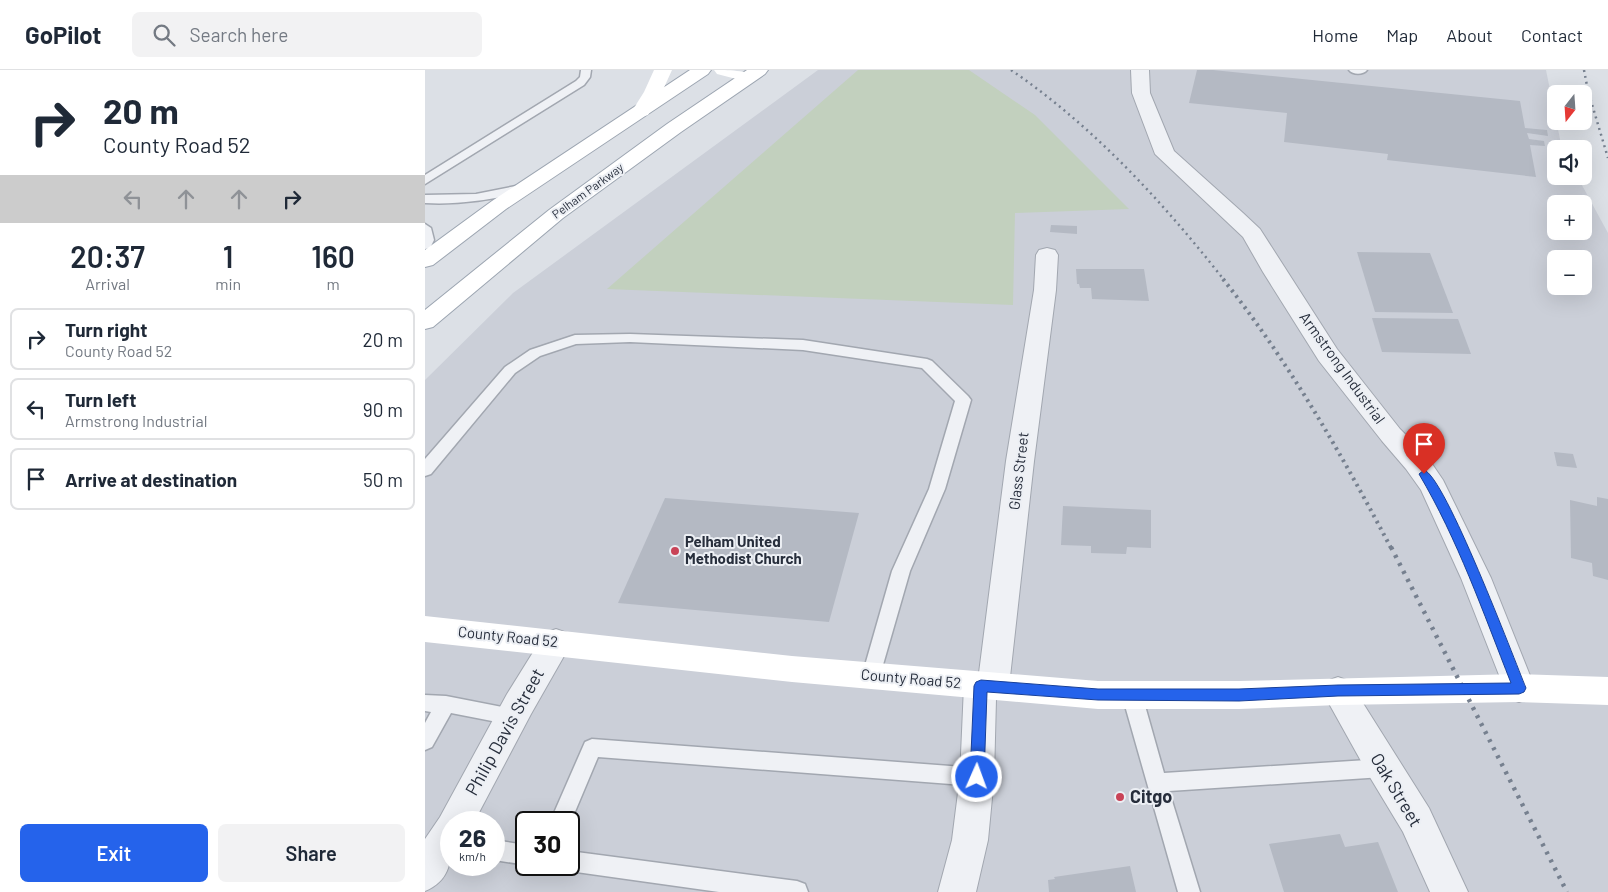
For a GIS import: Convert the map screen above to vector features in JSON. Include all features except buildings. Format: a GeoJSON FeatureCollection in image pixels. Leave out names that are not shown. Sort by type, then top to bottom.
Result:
{"type":"FeatureCollection","features":[{"type":"Feature","properties":{"kind":"main road"},"geometry":{"type":"LineString","coordinates":[[641,111],[653,92],[663,70]]}},
{"type":"Feature","properties":{"kind":"main road"},"geometry":{"type":"LineString","coordinates":[[425,260],[526,188],[703,70]]}},
{"type":"Feature","properties":{"kind":"main road"},"geometry":{"type":"LineString","coordinates":[[723,70],[754,74]]}},
{"type":"Feature","properties":{"kind":"main road","name":"Pelham Parkway"},"geometry":{"type":"LineString","coordinates":[[425,322],[557,214],[674,128],[754,74]]}},
{"type":"Feature","properties":{"kind":"main road","name":"County Road 52"},"geometry":{"type":"LineString","coordinates":[[425,629],[792,669],[1098,695],[1239,695],[1338,691],[1519,688],[1605,696]]}},
{"type":"Feature","properties":{"kind":"street","name":"Armstrong Industrial"},"geometry":{"type":"LineString","coordinates":[[1140,70],[1141,93],[1165,154],[1236,217],[1252,234],[1274,272],[1328,355],[1433,487],[1477,578],[1519,688]]}},
{"type":"Feature","properties":{"kind":"street","name":"Glass Street"},"geometry":{"type":"LineString","coordinates":[[957,892],[970,840],[987,686],[1045,290],[1047,255]]}},
{"type":"Feature","properties":{"kind":"street","name":"Philip Davis Street"},"geometry":{"type":"LineString","coordinates":[[463,811],[556,642]]}},
{"type":"Feature","properties":{"kind":"street","name":"Oak Street"},"geometry":{"type":"LineString","coordinates":[[1338,691],[1416,820],[1449,892]]}},
{"type":"Feature","properties":{"kind":"street","name":"Philip Davis Street"},"geometry":{"type":"LineString","coordinates":[[425,873],[440,850]]}},
{"type":"Feature","properties":{"kind":"lane"},"geometry":{"type":"LineString","coordinates":[[425,180],[580,83],[585,77],[586,70]]}},
{"type":"Feature","properties":{"kind":"lane"},"geometry":{"type":"LineString","coordinates":[[1354,70],[1362,70]]}},
{"type":"Feature","properties":{"kind":"lane"},"geometry":{"type":"LineString","coordinates":[[425,199],[457,201],[478,199],[526,188]]}},
{"type":"Feature","properties":{"kind":"lane"},"geometry":{"type":"LineString","coordinates":[[425,228],[428,240],[425,245]]}},
{"type":"Feature","properties":{"kind":"lane"},"geometry":{"type":"LineString","coordinates":[[425,470],[510,370],[535,353],[575,340],[629,338],[803,345],[927,364],[963,400],[937,489],[901,571],[871,676]]}},
{"type":"Feature","properties":{"kind":"lane"},"geometry":{"type":"LineString","coordinates":[[1132,695],[1189,892]]}},
{"type":"Feature","properties":{"kind":"lane"},"geometry":{"type":"LineString","coordinates":[[425,703],[446,704],[513,717]]}},
{"type":"Feature","properties":{"kind":"lane"},"geometry":{"type":"LineString","coordinates":[[425,741],[446,704]]}},
{"type":"Feature","properties":{"kind":"lane"},"geometry":{"type":"LineString","coordinates":[[565,811],[592,748],[977,777]]}},
{"type":"Feature","properties":{"kind":"lane"},"geometry":{"type":"LineString","coordinates":[[1156,783],[1383,768]]}},
{"type":"Feature","properties":{"kind":"lane"},"geometry":{"type":"LineString","coordinates":[[580,862],[797,892]]}},
{"type":"Feature","properties":{"kind":"shaded area"},"geometry":{"type":"Polygon","coordinates":[[[818,70],[1546,70],[1549,85],[1547,85],[1547,130],[1558,130],[1560,140],[1547,140],[1547,185],[1582,185],[1587,195],[1547,195],[1547,240],[1592,240],[1592,204],[1608,233],[1608,892],[425,892],[425,380],[513,293],[818,70]]]}},
{"type":"Feature","properties":{"kind":"green space"},"geometry":{"type":"Polygon","coordinates":[[[858,70],[969,70],[1035,115],[1129,209],[1015,213],[1013,305],[607,289],[858,70]]]}},
{"type":"Feature","properties":{"kind":"railway"},"geometry":{"type":"LineString","coordinates":[[1011,70],[1070,115],[1098,140],[1177,222],[1224,280]]}},
{"type":"Feature","properties":{"kind":"railway"},"geometry":{"type":"LineString","coordinates":[[1584,70],[1588,91],[1608,158]]}},
{"type":"Feature","properties":{"kind":"railway"},"geometry":{"type":"LineString","coordinates":[[1223,279],[1292,376],[1334,444],[1391,548]]}},
{"type":"Feature","properties":{"kind":"railway"},"geometry":{"type":"LineString","coordinates":[[1391,547],[1567,892]]}},
{"type":"Feature","properties":{"kind":"place","name":"Pelham United Methodist Church"},"geometry":{"type":"Point","coordinates":[675,551]}},
{"type":"Feature","properties":{"kind":"place","name":"Citgo"},"geometry":{"type":"Point","coordinates":[1120,797]}},
{"type":"Feature","properties":{"kind":"route"},"geometry":{"type":"LineString","coordinates":[[977,777],[981,686],[1098,695],[1239,695],[1338,691],[1519,688],[1477,578],[1433,487],[1424,474]]}}]}
